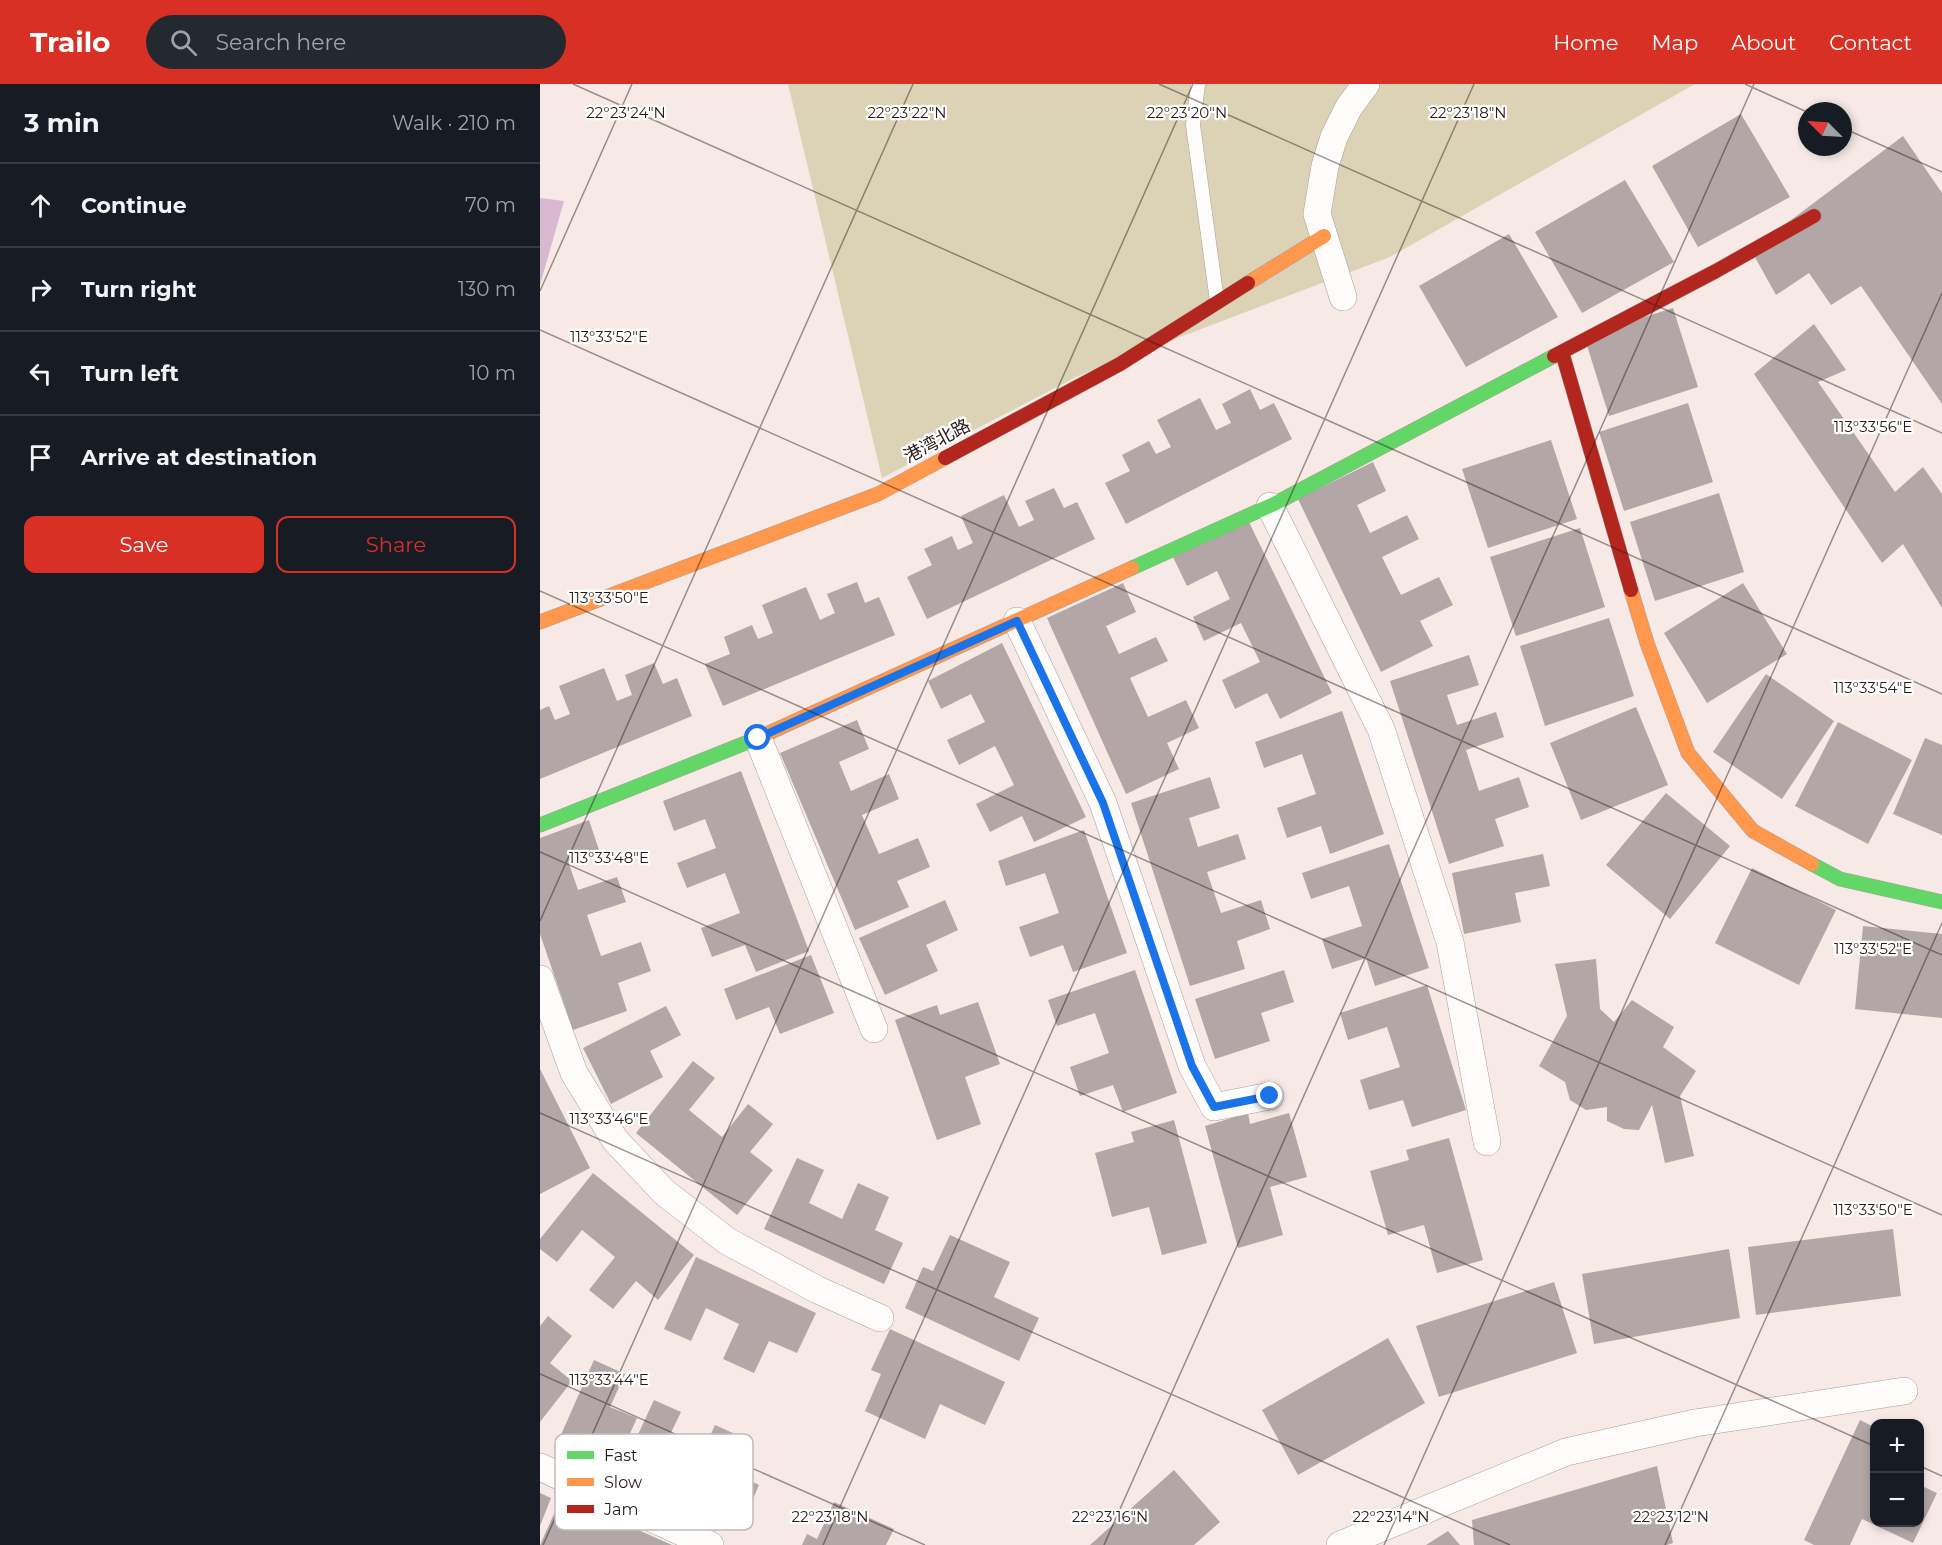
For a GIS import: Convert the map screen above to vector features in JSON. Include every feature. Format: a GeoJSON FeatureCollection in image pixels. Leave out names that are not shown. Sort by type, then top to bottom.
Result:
{"type":"FeatureCollection","features":[{"type":"Feature","properties":{"kind":"street"},"geometry":{"type":"LineString","coordinates":[[1342,297],[1317,214],[1325,166],[1334,136],[1349,107],[1366,84]]}},
{"type":"Feature","properties":{"kind":"street"},"geometry":{"type":"LineString","coordinates":[[540,825],[758,738],[1269,506],[1814,216]]}},
{"type":"Feature","properties":{"kind":"street","name":"港湾北路"},"geometry":{"type":"LineString","coordinates":[[540,622],[878,494],[1120,364],[1324,236]]}},
{"type":"Feature","properties":{"kind":"street"},"geometry":{"type":"LineString","coordinates":[[1562,352],[1647,643],[1688,753],[1753,831],[1840,879],[1942,902]]}},
{"type":"Feature","properties":{"kind":"street"},"geometry":{"type":"LineString","coordinates":[[1269,506],[1381,729],[1450,942],[1487,1142]]}},
{"type":"Feature","properties":{"kind":"street"},"geometry":{"type":"LineString","coordinates":[[1017,621],[1103,803],[1192,1066],[1214,1107],[1270,1096]]}},
{"type":"Feature","properties":{"kind":"street"},"geometry":{"type":"LineString","coordinates":[[758,738],[874,1029]]}},
{"type":"Feature","properties":{"kind":"street"},"geometry":{"type":"LineString","coordinates":[[540,979],[574,1073],[615,1140],[664,1192],[727,1241],[818,1290],[880,1318]]}},
{"type":"Feature","properties":{"kind":"street"},"geometry":{"type":"LineString","coordinates":[[1340,1545],[1566,1452],[1695,1423],[1904,1391]]}},
{"type":"Feature","properties":{"kind":"street"},"geometry":{"type":"LineString","coordinates":[[540,1467],[555,1474]]}},
{"type":"Feature","properties":{"kind":"street"},"geometry":{"type":"LineString","coordinates":[[677,1530],[710,1545]]}},
{"type":"Feature","properties":{"kind":"lane"},"geometry":{"type":"LineString","coordinates":[[1198,84],[1193,125],[1218,303]]}},
{"type":"Feature","properties":{"kind":"shaded area"},"geometry":{"type":"Polygon","coordinates":[[[788,84],[1695,84],[1390,257],[1078,376],[882,478],[788,84]]]}},
{"type":"Feature","properties":{"kind":"shaded area"},"geometry":{"type":"Polygon","coordinates":[[[540,198],[564,201],[540,285],[540,198]]]}},
{"type":"Feature","properties":{"kind":"building"},"geometry":{"type":"Polygon","coordinates":[[[1741,114],[1790,197],[1698,247],[1652,166],[1741,114]]]}},
{"type":"Feature","properties":{"kind":"building"},"geometry":{"type":"Polygon","coordinates":[[[1903,136],[1942,193],[1942,404],[1861,286],[1831,305],[1809,273],[1776,295],[1751,250],[1903,136]]]}},
{"type":"Feature","properties":{"kind":"building"},"geometry":{"type":"Polygon","coordinates":[[[1625,180],[1674,262],[1582,313],[1535,232],[1625,180]]]}},
{"type":"Feature","properties":{"kind":"building"},"geometry":{"type":"Polygon","coordinates":[[[1509,234],[1558,317],[1466,367],[1419,286],[1509,234]]]}},
{"type":"Feature","properties":{"kind":"building"},"geometry":{"type":"Polygon","coordinates":[[[1673,308],[1698,387],[1609,416],[1584,336],[1673,308]]]}},
{"type":"Feature","properties":{"kind":"building"},"geometry":{"type":"Polygon","coordinates":[[[1814,324],[1846,370],[1818,382],[1895,492],[1923,467],[1942,494],[1942,608],[1903,544],[1882,563],[1754,374],[1814,324]]]}},
{"type":"Feature","properties":{"kind":"building"},"geometry":{"type":"Polygon","coordinates":[[[1250,389],[1260,410],[1274,403],[1292,439],[1126,524],[1105,483],[1130,471],[1122,455],[1149,441],[1156,454],[1171,447],[1157,420],[1200,398],[1216,430],[1231,423],[1222,404],[1250,389]]]}},
{"type":"Feature","properties":{"kind":"building"},"geometry":{"type":"Polygon","coordinates":[[[1688,403],[1713,482],[1624,511],[1599,432],[1688,403]]]}},
{"type":"Feature","properties":{"kind":"building"},"geometry":{"type":"Polygon","coordinates":[[[1551,440],[1577,519],[1488,548],[1462,469],[1551,440]]]}},
{"type":"Feature","properties":{"kind":"building"},"geometry":{"type":"Polygon","coordinates":[[[1373,462],[1386,491],[1357,505],[1370,533],[1407,515],[1419,539],[1382,557],[1401,595],[1439,577],[1453,605],[1420,621],[1433,646],[1381,672],[1298,499],[1373,462]]]}},
{"type":"Feature","properties":{"kind":"building"},"geometry":{"type":"Polygon","coordinates":[[[1054,488],[1064,508],[1077,502],[1095,539],[927,619],[907,577],[932,565],[924,549],[952,536],[958,550],[973,543],[961,516],[1004,495],[1019,527],[1034,520],[1025,501],[1054,488]]]}},
{"type":"Feature","properties":{"kind":"building"},"geometry":{"type":"Polygon","coordinates":[[[1719,493],[1744,572],[1655,601],[1630,522],[1719,493]]]}},
{"type":"Feature","properties":{"kind":"building"},"geometry":{"type":"Polygon","coordinates":[[[1248,520],[1332,693],[1280,719],[1267,693],[1235,709],[1222,680],[1260,662],[1241,623],[1204,641],[1193,617],[1230,599],[1217,571],[1187,586],[1173,557],[1248,520]]]}},
{"type":"Feature","properties":{"kind":"building"},"geometry":{"type":"Polygon","coordinates":[[[1580,528],[1605,607],[1516,636],[1490,557],[1580,528]]]}},
{"type":"Feature","properties":{"kind":"building"},"geometry":{"type":"Polygon","coordinates":[[[857,582],[865,603],[879,597],[895,635],[723,706],[705,664],[730,654],[724,637],[752,625],[758,639],[773,633],[762,605],[806,587],[820,620],[835,613],[827,594],[857,582]]]}},
{"type":"Feature","properties":{"kind":"building"},"geometry":{"type":"Polygon","coordinates":[[[1123,583],[1136,612],[1106,626],[1119,654],[1156,637],[1168,661],[1130,678],[1148,717],[1186,700],[1199,728],[1167,743],[1179,769],[1126,794],[1047,618],[1123,583]]]}},
{"type":"Feature","properties":{"kind":"building"},"geometry":{"type":"Polygon","coordinates":[[[1743,583],[1787,654],[1707,703],[1664,633],[1743,583]]]}},
{"type":"Feature","properties":{"kind":"building"},"geometry":{"type":"Polygon","coordinates":[[[1609,618],[1634,696],[1545,726],[1520,646],[1609,618]]]}},
{"type":"Feature","properties":{"kind":"building"},"geometry":{"type":"Polygon","coordinates":[[[1002,643],[1086,817],[1034,842],[1022,816],[990,832],[976,804],[1014,785],[995,746],[959,765],[947,740],[985,722],[971,694],[941,709],[928,681],[1002,643]]]}},
{"type":"Feature","properties":{"kind":"building"},"geometry":{"type":"Polygon","coordinates":[[[1469,655],[1479,685],[1447,695],[1457,725],[1496,712],[1504,737],[1466,750],[1479,791],[1519,777],[1529,807],[1495,819],[1504,846],[1449,864],[1390,681],[1469,655]]]}},
{"type":"Feature","properties":{"kind":"building"},"geometry":{"type":"Polygon","coordinates":[[[654,663],[663,684],[677,678],[692,716],[540,779],[540,710],[549,706],[555,720],[570,714],[559,686],[604,668],[617,701],[632,695],[625,675],[654,663]]]}},
{"type":"Feature","properties":{"kind":"building"},"geometry":{"type":"Polygon","coordinates":[[[1766,674],[1834,721],[1782,799],[1713,752],[1766,674]]]}},
{"type":"Feature","properties":{"kind":"building"},"geometry":{"type":"Polygon","coordinates":[[[1636,707],[1668,785],[1581,820],[1550,743],[1636,707]]]}},
{"type":"Feature","properties":{"kind":"building"},"geometry":{"type":"Polygon","coordinates":[[[1342,711],[1384,834],[1330,854],[1321,826],[1287,838],[1277,808],[1316,794],[1302,754],[1264,768],[1255,742],[1342,711]]]}},
{"type":"Feature","properties":{"kind":"building"},"geometry":{"type":"Polygon","coordinates":[[[857,720],[869,749],[839,762],[851,791],[889,774],[899,799],[862,815],[879,854],[918,838],[930,867],[897,881],[909,907],[855,930],[780,753],[857,720]]]}},
{"type":"Feature","properties":{"kind":"building"},"geometry":{"type":"Polygon","coordinates":[[[1838,722],[1912,760],[1868,844],[1795,806],[1838,722]]]}},
{"type":"Feature","properties":{"kind":"building"},"geometry":{"type":"Polygon","coordinates":[[[1925,738],[1942,745],[1942,835],[1893,814],[1925,738]]]}},
{"type":"Feature","properties":{"kind":"building"},"geometry":{"type":"Polygon","coordinates":[[[741,771],[809,951],[756,972],[745,945],[712,957],[701,928],[740,913],[725,873],[687,888],[677,863],[716,848],[705,819],[674,831],[663,801],[741,771]]]}},
{"type":"Feature","properties":{"kind":"building"},"geometry":{"type":"Polygon","coordinates":[[[1210,777],[1220,808],[1189,818],[1198,847],[1238,834],[1246,859],[1207,872],[1221,913],[1261,900],[1270,929],[1237,941],[1245,969],[1190,986],[1131,803],[1210,777]]]}},
{"type":"Feature","properties":{"kind":"building"},"geometry":{"type":"Polygon","coordinates":[[[1666,793],[1730,846],[1670,919],[1606,865],[1666,793]]]}},
{"type":"Feature","properties":{"kind":"building"},"geometry":{"type":"Polygon","coordinates":[[[589,820],[599,850],[568,861],[578,890],[617,877],[626,902],[587,915],[601,956],[641,942],[651,971],[618,983],[627,1011],[573,1030],[540,934],[540,838],[589,820]]]}},
{"type":"Feature","properties":{"kind":"building"},"geometry":{"type":"Polygon","coordinates":[[[1084,830],[1127,953],[1073,972],[1063,945],[1030,957],[1019,927],[1059,913],[1045,873],[1006,886],[998,861],[1084,830]]]}},
{"type":"Feature","properties":{"kind":"building"},"geometry":{"type":"Polygon","coordinates":[[[1389,844],[1429,968],[1375,986],[1366,958],[1332,969],[1322,939],[1362,926],[1349,886],[1311,899],[1302,873],[1389,844]]]}},
{"type":"Feature","properties":{"kind":"building"},"geometry":{"type":"Polygon","coordinates":[[[1543,854],[1550,886],[1515,893],[1521,922],[1464,934],[1452,873],[1543,854]]]}},
{"type":"Feature","properties":{"kind":"building"},"geometry":{"type":"Polygon","coordinates":[[[1752,868],[1836,910],[1799,985],[1715,943],[1752,868]]]}},
{"type":"Feature","properties":{"kind":"building"},"geometry":{"type":"Polygon","coordinates":[[[945,900],[958,930],[926,945],[938,971],[885,995],[859,938],[945,900]]]}},
{"type":"Feature","properties":{"kind":"building"},"geometry":{"type":"Polygon","coordinates":[[[1863,926],[1942,934],[1942,1018],[1855,1009],[1863,926]]]}},
{"type":"Feature","properties":{"kind":"building"},"geometry":{"type":"Polygon","coordinates":[[[811,955],[834,1013],[780,1034],[769,1007],[736,1020],[724,989],[811,955]]]}},
{"type":"Feature","properties":{"kind":"building"},"geometry":{"type":"Polygon","coordinates":[[[1596,959],[1600,1009],[1614,1022],[1632,1000],[1674,1027],[1663,1047],[1696,1071],[1680,1096],[1694,1156],[1665,1163],[1652,1105],[1639,1130],[1624,1129],[1607,1121],[1607,1107],[1586,1110],[1570,1100],[1565,1082],[1539,1066],[1567,1016],[1555,964],[1596,959]]]}},
{"type":"Feature","properties":{"kind":"building"},"geometry":{"type":"Polygon","coordinates":[[[1135,970],[1177,1093],[1123,1112],[1113,1085],[1080,1096],[1070,1067],[1109,1053],[1095,1013],[1057,1026],[1048,1000],[1135,970]]]}},
{"type":"Feature","properties":{"kind":"building"},"geometry":{"type":"Polygon","coordinates":[[[1284,970],[1294,1002],[1261,1013],[1270,1041],[1215,1059],[1195,999],[1284,970]]]}},
{"type":"Feature","properties":{"kind":"building"},"geometry":{"type":"Polygon","coordinates":[[[1427,985],[1466,1110],[1412,1127],[1403,1100],[1369,1110],[1360,1080],[1400,1067],[1387,1027],[1348,1040],[1340,1013],[1427,985]]]}},
{"type":"Feature","properties":{"kind":"building"},"geometry":{"type":"Polygon","coordinates":[[[978,1002],[1000,1064],[965,1077],[981,1124],[937,1140],[895,1020],[937,1005],[940,1015],[978,1002]]]}},
{"type":"Feature","properties":{"kind":"building"},"geometry":{"type":"Polygon","coordinates":[[[666,1006],[681,1035],[650,1051],[663,1077],[611,1104],[583,1048],[666,1006]]]}},
{"type":"Feature","properties":{"kind":"building"},"geometry":{"type":"Polygon","coordinates":[[[693,1061],[715,1078],[689,1110],[722,1137],[748,1104],[773,1124],[750,1152],[773,1170],[737,1215],[636,1133],[693,1061]]]}},
{"type":"Feature","properties":{"kind":"building"},"geometry":{"type":"Polygon","coordinates":[[[540,1069],[590,1168],[540,1194],[540,1069]]]}},
{"type":"Feature","properties":{"kind":"building"},"geometry":{"type":"Polygon","coordinates":[[[1248,1113],[1250,1124],[1289,1113],[1307,1177],[1270,1187],[1283,1235],[1238,1248],[1205,1126],[1248,1113]]]}},
{"type":"Feature","properties":{"kind":"building"},"geometry":{"type":"Polygon","coordinates":[[[1174,1120],[1207,1243],[1162,1255],[1149,1207],[1112,1217],[1095,1153],[1134,1142],[1131,1132],[1174,1120]]]}},
{"type":"Feature","properties":{"kind":"building"},"geometry":{"type":"Polygon","coordinates":[[[1449,1138],[1483,1260],[1437,1273],[1424,1225],[1388,1235],[1370,1171],[1409,1160],[1406,1150],[1449,1138]]]}},
{"type":"Feature","properties":{"kind":"building"},"geometry":{"type":"Polygon","coordinates":[[[797,1158],[824,1170],[809,1203],[842,1219],[858,1183],[889,1197],[875,1230],[903,1243],[884,1284],[764,1229],[797,1158]]]}},
{"type":"Feature","properties":{"kind":"building"},"geometry":{"type":"Polygon","coordinates":[[[593,1173],[694,1255],[658,1300],[636,1281],[613,1309],[589,1290],[615,1257],[582,1230],[557,1262],[540,1249],[540,1239],[593,1173]]]}},
{"type":"Feature","properties":{"kind":"building"},"geometry":{"type":"Polygon","coordinates":[[[1893,1229],[1901,1296],[1756,1315],[1748,1247],[1893,1229]]]}},
{"type":"Feature","properties":{"kind":"building"},"geometry":{"type":"Polygon","coordinates":[[[950,1235],[1010,1262],[994,1297],[1039,1318],[1019,1361],[905,1308],[923,1267],[933,1271],[950,1235]]]}},
{"type":"Feature","properties":{"kind":"building"},"geometry":{"type":"Polygon","coordinates":[[[1729,1249],[1740,1318],[1594,1344],[1582,1274],[1729,1249]]]}},
{"type":"Feature","properties":{"kind":"building"},"geometry":{"type":"Polygon","coordinates":[[[696,1257],[816,1313],[797,1353],[769,1341],[754,1373],[723,1359],[739,1324],[706,1308],[691,1341],[664,1329],[696,1257]]]}},
{"type":"Feature","properties":{"kind":"building"},"geometry":{"type":"Polygon","coordinates":[[[1554,1282],[1577,1353],[1439,1397],[1416,1326],[1554,1282]]]}},
{"type":"Feature","properties":{"kind":"building"},"geometry":{"type":"Polygon","coordinates":[[[548,1316],[572,1336],[550,1363],[572,1381],[540,1422],[540,1326],[548,1316]]]}},
{"type":"Feature","properties":{"kind":"building"},"geometry":{"type":"Polygon","coordinates":[[[890,1329],[1005,1382],[985,1425],[940,1404],[925,1439],[865,1411],[881,1374],[871,1370],[890,1329]]]}},
{"type":"Feature","properties":{"kind":"building"},"geometry":{"type":"Polygon","coordinates":[[[1388,1338],[1425,1403],[1298,1475],[1262,1410],[1388,1338]]]}},
{"type":"Feature","properties":{"kind":"building"},"geometry":{"type":"Polygon","coordinates":[[[594,1360],[625,1374],[610,1407],[637,1418],[630,1434],[561,1434],[594,1360]]]}},
{"type":"Feature","properties":{"kind":"building"},"geometry":{"type":"Polygon","coordinates":[[[654,1400],[681,1412],[670,1434],[638,1434],[654,1400]]]}},
{"type":"Feature","properties":{"kind":"building"},"geometry":{"type":"Polygon","coordinates":[[[1860,1420],[1870,1425],[1870,1523],[1862,1519],[1850,1545],[1814,1545],[1804,1540],[1860,1420]]]}},
{"type":"Feature","properties":{"kind":"building"},"geometry":{"type":"Polygon","coordinates":[[[715,1425],[735,1434],[711,1434],[715,1425]]]}},
{"type":"Feature","properties":{"kind":"building"},"geometry":{"type":"Polygon","coordinates":[[[1657,1466],[1673,1543],[1667,1545],[1474,1545],[1472,1520],[1657,1466]]]}},
{"type":"Feature","properties":{"kind":"building"},"geometry":{"type":"Polygon","coordinates":[[[1174,1470],[1220,1522],[1194,1545],[1090,1545],[1174,1470]]]}},
{"type":"Feature","properties":{"kind":"building"},"geometry":{"type":"Polygon","coordinates":[[[753,1482],[759,1485],[753,1499],[753,1482]]]}},
{"type":"Feature","properties":{"kind":"building"},"geometry":{"type":"Polygon","coordinates":[[[1924,1487],[1937,1493],[1924,1520],[1924,1487]]]}},
{"type":"Feature","properties":{"kind":"building"},"geometry":{"type":"Polygon","coordinates":[[[540,1493],[551,1498],[540,1526],[540,1493]]]}},
{"type":"Feature","properties":{"kind":"building"},"geometry":{"type":"Polygon","coordinates":[[[834,1502],[894,1529],[886,1545],[802,1545],[807,1534],[817,1539],[834,1502]]]}},
{"type":"Feature","properties":{"kind":"building"},"geometry":{"type":"Polygon","coordinates":[[[555,1512],[555,1530],[638,1530],[672,1545],[540,1545],[555,1512]]]}},
{"type":"Feature","properties":{"kind":"building"},"geometry":{"type":"Polygon","coordinates":[[[1879,1527],[1921,1527],[1913,1543],[1879,1527]]]}},
{"type":"Feature","properties":{"kind":"building"},"geometry":{"type":"Polygon","coordinates":[[[1448,1531],[1460,1545],[1426,1545],[1448,1531]]]}},
{"type":"Feature","properties":{"kind":"traffic: fast"},"geometry":{"type":"LineString","coordinates":[[1132,568],[1276,503],[1554,356]]}},
{"type":"Feature","properties":{"kind":"traffic: fast"},"geometry":{"type":"LineString","coordinates":[[540,825],[753,740]]}},
{"type":"Feature","properties":{"kind":"traffic: fast"},"geometry":{"type":"LineString","coordinates":[[1812,864],[1840,879],[1942,902]]}},
{"type":"Feature","properties":{"kind":"traffic: slow"},"geometry":{"type":"LineString","coordinates":[[1248,283],[1324,236]]}},
{"type":"Feature","properties":{"kind":"traffic: slow"},"geometry":{"type":"LineString","coordinates":[[540,622],[878,494],[945,458]]}},
{"type":"Feature","properties":{"kind":"traffic: slow"},"geometry":{"type":"LineString","coordinates":[[753,740],[1132,568]]}},
{"type":"Feature","properties":{"kind":"traffic: slow"},"geometry":{"type":"LineString","coordinates":[[1631,590],[1647,643],[1688,753],[1753,831],[1812,864]]}},
{"type":"Feature","properties":{"kind":"traffic: jam"},"geometry":{"type":"LineString","coordinates":[[1554,356],[1716,271],[1814,216]]}},
{"type":"Feature","properties":{"kind":"traffic: jam"},"geometry":{"type":"LineString","coordinates":[[945,458],[1120,364],[1248,283]]}},
{"type":"Feature","properties":{"kind":"traffic: jam"},"geometry":{"type":"LineString","coordinates":[[1562,352],[1631,590]]}},
{"type":"Feature","properties":{"kind":"route"},"geometry":{"type":"LineString","coordinates":[[758,738],[1017,621],[1103,803],[1192,1066],[1214,1107],[1270,1096]]}}]}
